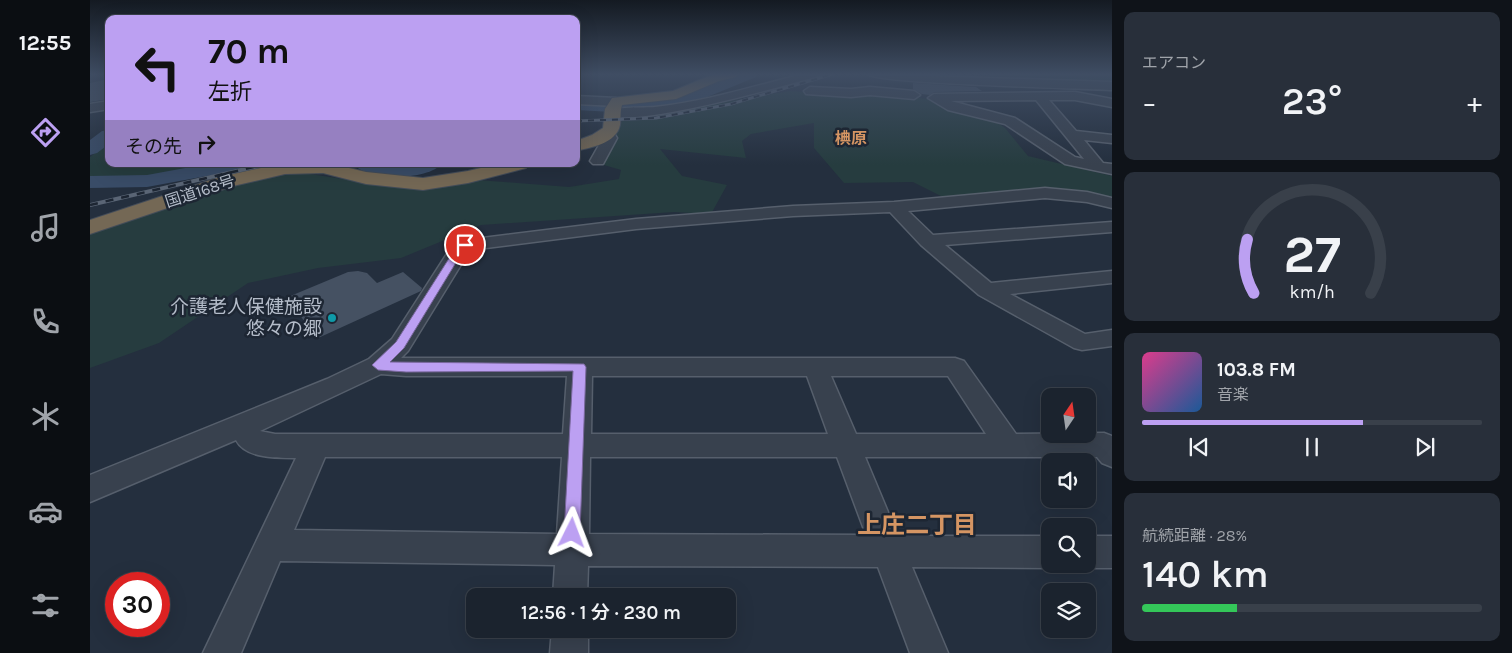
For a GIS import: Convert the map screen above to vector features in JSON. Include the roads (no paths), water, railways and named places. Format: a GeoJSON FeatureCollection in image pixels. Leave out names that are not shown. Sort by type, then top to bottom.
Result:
{"type":"FeatureCollection","features":[{"type":"Feature","properties":{"kind":"highway"},"geometry":{"type":"LineString","coordinates":[[580,145],[596,140],[607,133],[611,127],[611,116],[618,104]]}},
{"type":"Feature","properties":{"kind":"highway","name":"国道168号"},"geometry":{"type":"LineString","coordinates":[[90,227],[227,181],[285,168],[323,167],[366,178],[423,184],[468,178],[508,167]]}},
{"type":"Feature","properties":{"kind":"street"},"geometry":{"type":"LineString","coordinates":[[601,104],[656,111],[698,104]]}},
{"type":"Feature","properties":{"kind":"street"},"geometry":{"type":"LineString","coordinates":[[949,104],[952,107],[1010,121],[1070,161],[1105,167]]}},
{"type":"Feature","properties":{"kind":"street"},"geometry":{"type":"LineString","coordinates":[[1047,104],[1073,135],[1105,167]]}},
{"type":"Feature","properties":{"kind":"street"},"geometry":{"type":"LineString","coordinates":[[90,108],[105,106]]}},
{"type":"Feature","properties":{"kind":"street"},"geometry":{"type":"LineString","coordinates":[[598,161],[610,138],[607,133]]}},
{"type":"Feature","properties":{"kind":"street"},"geometry":{"type":"LineString","coordinates":[[1073,135],[1112,139]]}},
{"type":"Feature","properties":{"kind":"street"},"geometry":{"type":"LineString","coordinates":[[90,489],[336,386],[378,365],[400,345],[460,249],[465,245],[636,224],[793,211],[894,207],[1045,193],[1087,197],[1112,203]]}},
{"type":"Feature","properties":{"kind":"street"},"geometry":{"type":"LineString","coordinates":[[894,207],[928,241],[986,290],[1082,342],[1112,338]]}},
{"type":"Feature","properties":{"kind":"street"},"geometry":{"type":"LineString","coordinates":[[928,241],[1112,227]]}},
{"type":"Feature","properties":{"kind":"street"},"geometry":{"type":"LineString","coordinates":[[986,290],[1112,277]]}},
{"type":"Feature","properties":{"kind":"street"},"geometry":{"type":"LineString","coordinates":[[378,365],[406,367],[956,367],[1008,446]]}},
{"type":"Feature","properties":{"kind":"street"},"geometry":{"type":"LineString","coordinates":[[570,588],[580,367]]}},
{"type":"Feature","properties":{"kind":"street"},"geometry":{"type":"LineString","coordinates":[[816,368],[930,653]]}},
{"type":"Feature","properties":{"kind":"street"},"geometry":{"type":"LineString","coordinates":[[245,425],[248,438],[261,444],[275,446],[1104,445],[1112,455]]}},
{"type":"Feature","properties":{"kind":"street"},"geometry":{"type":"LineString","coordinates":[[222,653],[316,445]]}},
{"type":"Feature","properties":{"kind":"street"},"geometry":{"type":"LineString","coordinates":[[270,545],[572,550],[1041,552]]}},
{"type":"Feature","properties":{"kind":"street"},"geometry":{"type":"LineString","coordinates":[[1096,552],[1112,552]]}},
{"type":"Feature","properties":{"kind":"street"},"geometry":{"type":"LineString","coordinates":[[569,653],[570,638]]}},
{"type":"Feature","properties":{"kind":"waterway"},"geometry":{"type":"LineString","coordinates":[[580,105],[631,108],[662,104]]}},
{"type":"Feature","properties":{"kind":"waterway"},"geometry":{"type":"LineString","coordinates":[[90,149],[105,138]]}},
{"type":"Feature","properties":{"kind":"waterway"},"geometry":{"type":"LineString","coordinates":[[90,182],[147,181],[223,167]]}},
{"type":"Feature","properties":{"kind":"waterway"},"geometry":{"type":"LineString","coordinates":[[369,167],[388,171],[419,167]]}},
{"type":"Feature","properties":{"kind":"railway"},"geometry":{"type":"LineString","coordinates":[[580,121],[656,118],[728,104]]}},
{"type":"Feature","properties":{"kind":"railway"},"geometry":{"type":"LineString","coordinates":[[90,205],[254,167]]}},
{"type":"Feature","properties":{"kind":"place","name":"介護老人保健施設 悠々の郷"},"geometry":{"type":"Point","coordinates":[332,318]}},
{"type":"Feature","properties":{"kind":"district","name":"椣原"},"geometry":{"type":"Point","coordinates":[851,138]}},
{"type":"Feature","properties":{"kind":"district","name":"上庄二丁目"},"geometry":{"type":"Point","coordinates":[917,525]}}]}
